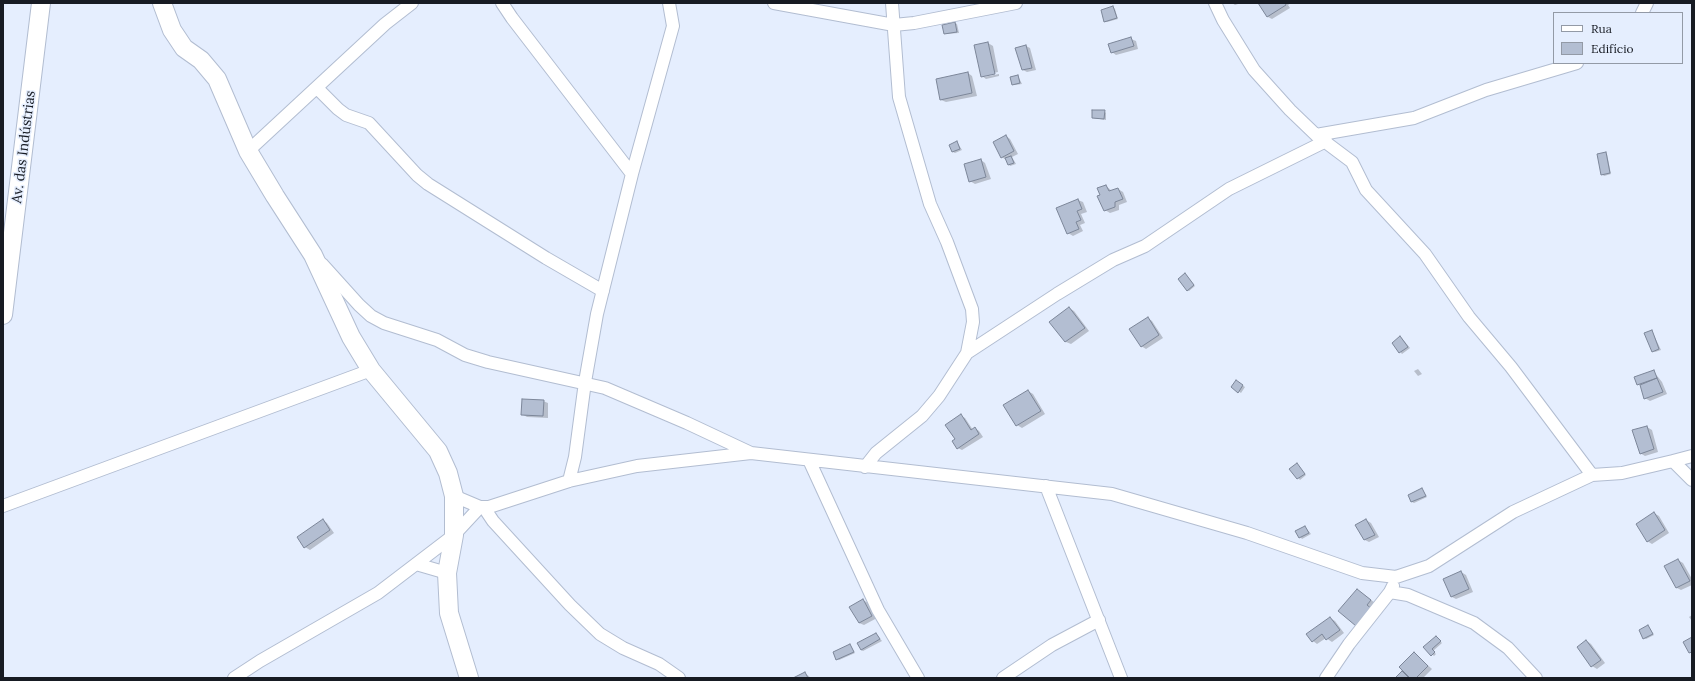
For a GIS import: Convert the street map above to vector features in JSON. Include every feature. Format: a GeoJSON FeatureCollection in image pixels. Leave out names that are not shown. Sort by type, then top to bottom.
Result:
{"type":"FeatureCollection","features":[{"type":"Feature","properties":{"kind":"street","name":"Av. das Indústrias"},"geometry":{"type":"LineString","coordinates":[[3,314],[41,3]]}},
{"type":"Feature","properties":{"kind":"street"},"geometry":{"type":"LineString","coordinates":[[162,3],[172,30],[184,48],[201,60],[217,79],[248,151],[313,255],[351,337],[372,370],[438,451],[448,473],[454,496],[454,535],[447,573],[449,613],[469,678]]}},
{"type":"Feature","properties":{"kind":"street"},"geometry":{"type":"LineString","coordinates":[[248,151],[385,24],[412,3]]}},
{"type":"Feature","properties":{"kind":"street"},"geometry":{"type":"LineString","coordinates":[[502,3],[632,174]]}},
{"type":"Feature","properties":{"kind":"street"},"geometry":{"type":"LineString","coordinates":[[569,481],[575,457],[585,382],[603,291],[632,174],[673,26],[669,3]]}},
{"type":"Feature","properties":{"kind":"street"},"geometry":{"type":"LineString","coordinates":[[774,3],[894,25],[914,23],[1016,3]]}},
{"type":"Feature","properties":{"kind":"street"},"geometry":{"type":"LineString","coordinates":[[865,467],[884,445],[922,416],[939,396],[966,353],[973,325],[972,309],[947,242],[930,204],[899,97],[892,3]]}},
{"type":"Feature","properties":{"kind":"street"},"geometry":{"type":"LineString","coordinates":[[1215,3],[1223,20],[1254,70],[1290,110],[1321,138],[1352,162],[1366,190],[1425,254],[1469,317],[1511,367],[1592,475]]}},
{"type":"Feature","properties":{"kind":"street"},"geometry":{"type":"LineString","coordinates":[[1642,12],[1647,3]]}},
{"type":"Feature","properties":{"kind":"street"},"geometry":{"type":"LineString","coordinates":[[966,353],[1057,294],[1113,260],[1145,246],[1229,189],[1321,138],[1414,118],[1486,90],[1532,78],[1574,64]]}},
{"type":"Feature","properties":{"kind":"street"},"geometry":{"type":"LineString","coordinates":[[317,88],[346,115],[369,123],[417,175],[428,184],[546,258],[603,291]]}},
{"type":"Feature","properties":{"kind":"street"},"geometry":{"type":"LineString","coordinates":[[313,255],[359,305],[371,316],[384,323],[438,340],[465,355],[488,362],[585,382],[605,388],[650,406],[751,453]]}},
{"type":"Feature","properties":{"kind":"street"},"geometry":{"type":"LineString","coordinates":[[973,325],[992,337]]}},
{"type":"Feature","properties":{"kind":"street"},"geometry":{"type":"LineString","coordinates":[[3,506],[372,370]]}},
{"type":"Feature","properties":{"kind":"street"},"geometry":{"type":"LineString","coordinates":[[234,678],[260,661],[378,593],[454,535],[484,507],[569,481],[637,466],[751,453],[1112,494],[1247,532],[1362,573],[1396,577],[1429,566],[1513,512],[1592,475],[1622,473],[1692,456]]}},
{"type":"Feature","properties":{"kind":"street"},"geometry":{"type":"LineString","coordinates":[[809,460],[878,610],[918,678]]}},
{"type":"Feature","properties":{"kind":"street"},"geometry":{"type":"LineString","coordinates":[[1673,461],[1692,480]]}},
{"type":"Feature","properties":{"kind":"street"},"geometry":{"type":"LineString","coordinates":[[1046,486],[1121,678]]}},
{"type":"Feature","properties":{"kind":"street"},"geometry":{"type":"LineString","coordinates":[[454,496],[484,507],[493,520],[570,605],[600,634],[623,648],[659,664],[679,678]]}},
{"type":"Feature","properties":{"kind":"street"},"geometry":{"type":"LineString","coordinates":[[416,564],[447,573]]}},
{"type":"Feature","properties":{"kind":"street"},"geometry":{"type":"LineString","coordinates":[[1326,678],[1349,644],[1390,592],[1396,577]]}},
{"type":"Feature","properties":{"kind":"street"},"geometry":{"type":"LineString","coordinates":[[1390,592],[1408,594],[1474,622],[1508,648],[1536,678]]}},
{"type":"Feature","properties":{"kind":"street"},"geometry":{"type":"LineString","coordinates":[[1003,678],[1052,645],[1099,620]]}},
{"type":"Feature","properties":{"kind":"building"},"geometry":{"type":"Polygon","coordinates":[[[1258,3],[1285,3],[1286,5],[1267,17],[1258,3]]]}},
{"type":"Feature","properties":{"kind":"building"},"geometry":{"type":"Polygon","coordinates":[[[1113,6],[1117,18],[1104,22],[1101,10],[1113,6]]]}},
{"type":"Feature","properties":{"kind":"building"},"geometry":{"type":"Polygon","coordinates":[[[955,22],[957,32],[944,34],[942,25],[955,22]]]}},
{"type":"Feature","properties":{"kind":"building"},"geometry":{"type":"Polygon","coordinates":[[[1131,37],[1134,46],[1111,53],[1108,44],[1131,37]]]}},
{"type":"Feature","properties":{"kind":"building"},"geometry":{"type":"Polygon","coordinates":[[[988,42],[995,74],[981,77],[974,45],[988,42]]]}},
{"type":"Feature","properties":{"kind":"building"},"geometry":{"type":"Polygon","coordinates":[[[1026,45],[1032,68],[1022,70],[1015,48],[1026,45]]]}},
{"type":"Feature","properties":{"kind":"building"},"geometry":{"type":"Polygon","coordinates":[[[968,72],[972,93],[940,100],[936,79],[968,72]]]}},
{"type":"Feature","properties":{"kind":"building"},"geometry":{"type":"Polygon","coordinates":[[[1018,75],[1020,83],[1012,85],[1010,77],[1018,75]]]}},
{"type":"Feature","properties":{"kind":"building"},"geometry":{"type":"Polygon","coordinates":[[[1092,110],[1105,110],[1104,119],[1092,118],[1092,110]]]}},
{"type":"Feature","properties":{"kind":"building"},"geometry":{"type":"Polygon","coordinates":[[[1006,135],[1014,151],[1001,158],[993,142],[1006,135]]]}},
{"type":"Feature","properties":{"kind":"building"},"geometry":{"type":"Polygon","coordinates":[[[957,141],[960,149],[952,152],[949,145],[957,141]]]}},
{"type":"Feature","properties":{"kind":"building"},"geometry":{"type":"Polygon","coordinates":[[[1606,152],[1610,173],[1601,175],[1597,154],[1606,152]]]}},
{"type":"Feature","properties":{"kind":"building"},"geometry":{"type":"Polygon","coordinates":[[[1011,156],[1014,163],[1008,165],[1005,158],[1011,156]]]}},
{"type":"Feature","properties":{"kind":"building"},"geometry":{"type":"Polygon","coordinates":[[[981,159],[986,177],[969,182],[964,164],[981,159]]]}},
{"type":"Feature","properties":{"kind":"building"},"geometry":{"type":"Polygon","coordinates":[[[1106,185],[1109,191],[1118,188],[1123,199],[1115,202],[1115,207],[1104,211],[1097,196],[1100,195],[1097,188],[1106,185]]]}},
{"type":"Feature","properties":{"kind":"building"},"geometry":{"type":"Polygon","coordinates":[[[1078,199],[1082,209],[1077,211],[1081,220],[1076,222],[1079,229],[1067,234],[1056,208],[1078,199]]]}},
{"type":"Feature","properties":{"kind":"building"},"geometry":{"type":"Polygon","coordinates":[[[1185,273],[1194,285],[1187,291],[1178,279],[1185,273]]]}},
{"type":"Feature","properties":{"kind":"building"},"geometry":{"type":"Polygon","coordinates":[[[1069,307],[1085,328],[1065,342],[1049,322],[1069,307]]]}},
{"type":"Feature","properties":{"kind":"building"},"geometry":{"type":"Polygon","coordinates":[[[1148,317],[1159,335],[1141,347],[1129,329],[1148,317]]]}},
{"type":"Feature","properties":{"kind":"building"},"geometry":{"type":"Polygon","coordinates":[[[1652,330],[1659,349],[1652,352],[1644,333],[1652,330]]]}},
{"type":"Feature","properties":{"kind":"building"},"geometry":{"type":"Polygon","coordinates":[[[1400,336],[1408,347],[1399,353],[1392,343],[1400,336]]]}},
{"type":"Feature","properties":{"kind":"building"},"geometry":{"type":"Polygon","coordinates":[[[1654,370],[1657,378],[1637,385],[1634,377],[1654,370]]]}},
{"type":"Feature","properties":{"kind":"building"},"geometry":{"type":"Polygon","coordinates":[[[1657,378],[1663,392],[1644,399],[1640,385],[1657,378]]]}},
{"type":"Feature","properties":{"kind":"building"},"geometry":{"type":"Polygon","coordinates":[[[1236,380],[1243,385],[1238,393],[1231,387],[1236,380]]]}},
{"type":"Feature","properties":{"kind":"building"},"geometry":{"type":"Polygon","coordinates":[[[1028,390],[1041,411],[1016,426],[1003,405],[1028,390]]]}},
{"type":"Feature","properties":{"kind":"building"},"geometry":{"type":"Polygon","coordinates":[[[522,399],[544,400],[543,416],[521,415],[522,399]]]}},
{"type":"Feature","properties":{"kind":"building"},"geometry":{"type":"Polygon","coordinates":[[[961,414],[971,430],[975,427],[979,434],[957,449],[952,441],[955,439],[945,425],[961,414]]]}},
{"type":"Feature","properties":{"kind":"building"},"geometry":{"type":"Polygon","coordinates":[[[1647,426],[1654,449],[1640,454],[1632,430],[1647,426]]]}},
{"type":"Feature","properties":{"kind":"building"},"geometry":{"type":"Polygon","coordinates":[[[1297,463],[1305,474],[1297,479],[1289,469],[1297,463]]]}},
{"type":"Feature","properties":{"kind":"building"},"geometry":{"type":"Polygon","coordinates":[[[1422,488],[1426,496],[1411,502],[1408,495],[1422,488]]]}},
{"type":"Feature","properties":{"kind":"building"},"geometry":{"type":"Polygon","coordinates":[[[1654,512],[1665,530],[1647,542],[1636,524],[1654,512]]]}},
{"type":"Feature","properties":{"kind":"building"},"geometry":{"type":"Polygon","coordinates":[[[323,519],[330,530],[304,548],[297,537],[323,519]]]}},
{"type":"Feature","properties":{"kind":"building"},"geometry":{"type":"Polygon","coordinates":[[[1366,519],[1375,535],[1364,540],[1355,525],[1366,519]]]}},
{"type":"Feature","properties":{"kind":"building"},"geometry":{"type":"Polygon","coordinates":[[[1305,526],[1309,533],[1299,538],[1295,531],[1305,526]]]}},
{"type":"Feature","properties":{"kind":"building"},"geometry":{"type":"Polygon","coordinates":[[[1678,559],[1690,581],[1676,588],[1664,566],[1678,559]]]}},
{"type":"Feature","properties":{"kind":"building"},"geometry":{"type":"Polygon","coordinates":[[[1461,571],[1469,589],[1451,597],[1443,579],[1461,571]]]}},
{"type":"Feature","properties":{"kind":"building"},"geometry":{"type":"Polygon","coordinates":[[[1357,589],[1371,600],[1367,605],[1372,609],[1356,626],[1338,611],[1357,589]]]}},
{"type":"Feature","properties":{"kind":"building"},"geometry":{"type":"Polygon","coordinates":[[[863,599],[872,616],[859,623],[849,607],[863,599]]]}},
{"type":"Feature","properties":{"kind":"building"},"geometry":{"type":"Polygon","coordinates":[[[1330,617],[1340,630],[1326,640],[1322,634],[1312,642],[1306,634],[1330,617]]]}},
{"type":"Feature","properties":{"kind":"building"},"geometry":{"type":"Polygon","coordinates":[[[1648,625],[1653,634],[1643,639],[1639,630],[1648,625]]]}},
{"type":"Feature","properties":{"kind":"building"},"geometry":{"type":"Polygon","coordinates":[[[876,633],[880,639],[861,650],[857,643],[876,633]]]}},
{"type":"Feature","properties":{"kind":"building"},"geometry":{"type":"Polygon","coordinates":[[[1436,636],[1441,641],[1432,649],[1435,652],[1431,656],[1423,647],[1436,636]]]}},
{"type":"Feature","properties":{"kind":"building"},"geometry":{"type":"Polygon","coordinates":[[[1692,637],[1692,652],[1689,653],[1683,642],[1692,637]]]}},
{"type":"Feature","properties":{"kind":"building"},"geometry":{"type":"Polygon","coordinates":[[[1586,640],[1601,660],[1591,667],[1577,647],[1586,640]]]}},
{"type":"Feature","properties":{"kind":"building"},"geometry":{"type":"Polygon","coordinates":[[[850,644],[854,652],[836,660],[833,652],[850,644]]]}},
{"type":"Feature","properties":{"kind":"building"},"geometry":{"type":"Polygon","coordinates":[[[1414,652],[1428,666],[1416,678],[1410,678],[1399,667],[1414,652]]]}},
{"type":"Feature","properties":{"kind":"building"},"geometry":{"type":"Polygon","coordinates":[[[1402,671],[1409,678],[1395,678],[1402,671]]]}},
{"type":"Feature","properties":{"kind":"building"},"geometry":{"type":"Polygon","coordinates":[[[805,672],[808,678],[793,678],[805,672]]]}}]}
